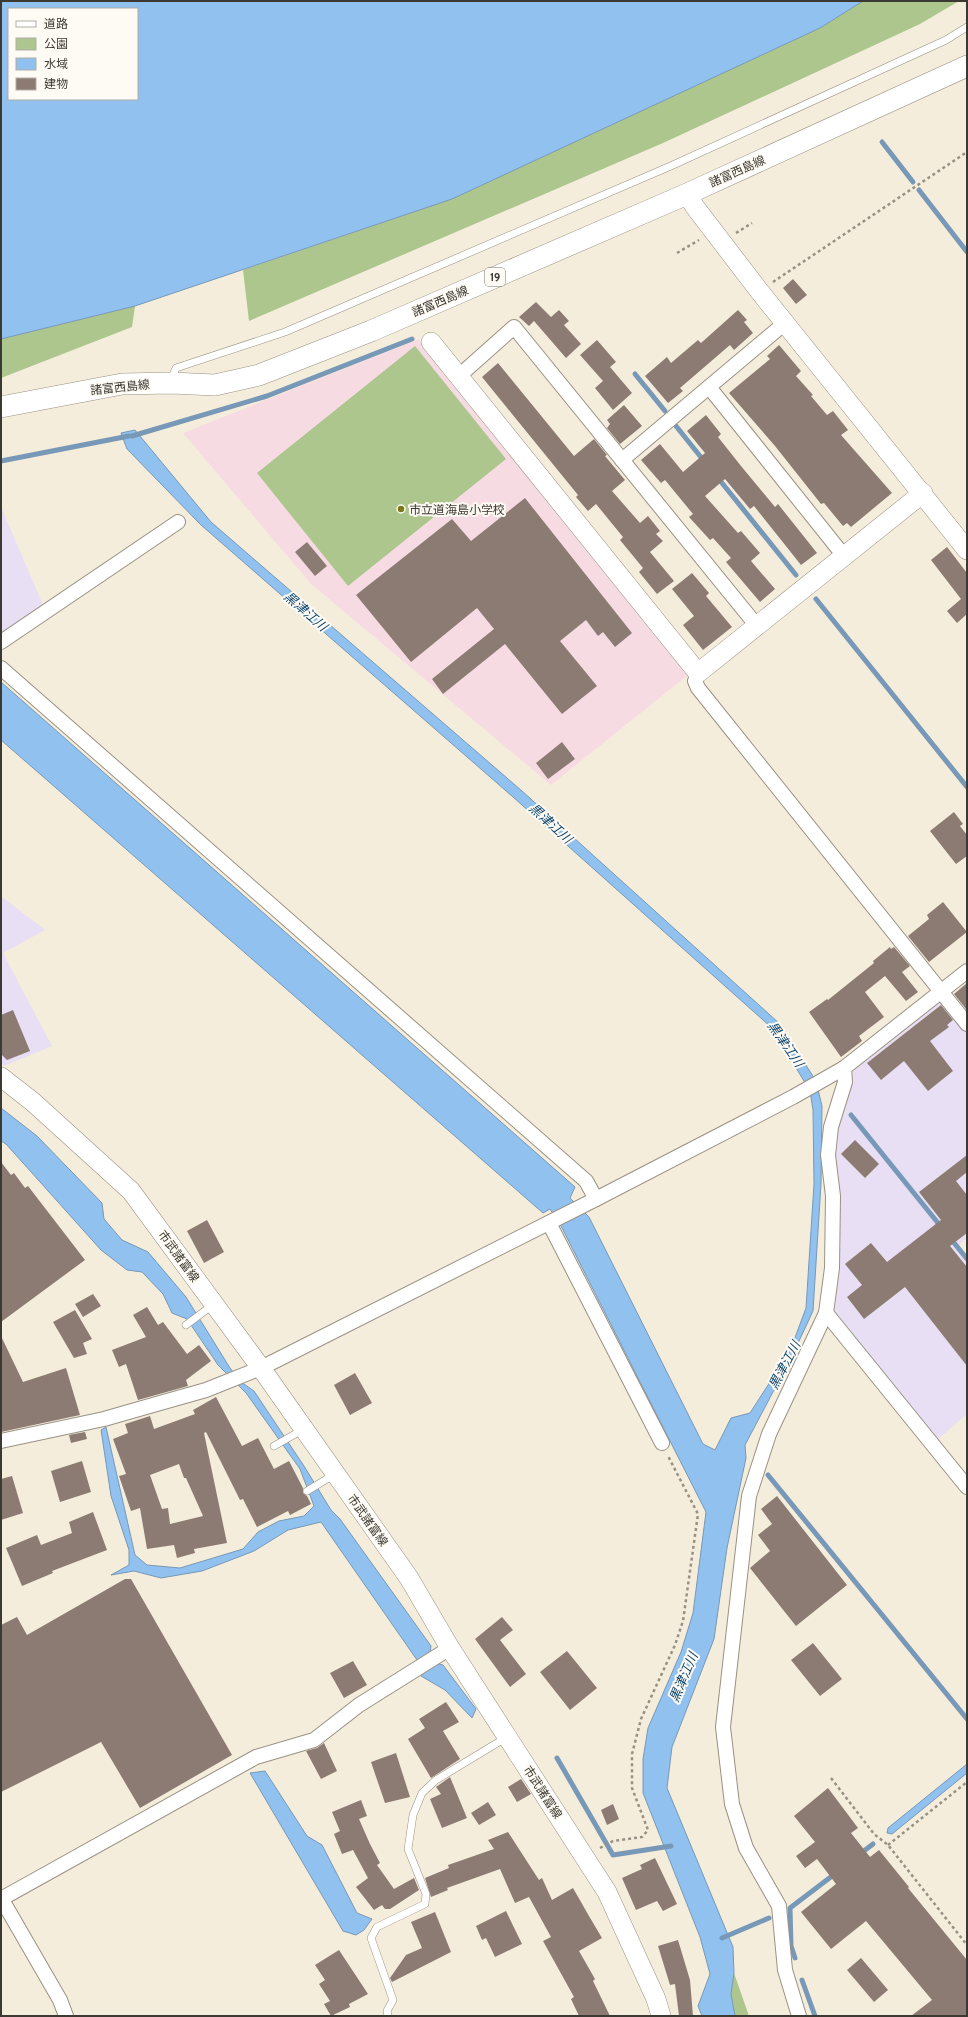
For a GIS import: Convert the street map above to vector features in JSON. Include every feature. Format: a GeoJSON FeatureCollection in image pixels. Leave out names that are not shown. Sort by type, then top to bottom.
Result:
{"type":"FeatureCollection","features":[{"type":"Feature","properties":{"kind":"main road","name":"諸富西島線"},"geometry":{"type":"LineString","coordinates":[[1,407],[122,384],[215,384],[259,375],[371,331],[687,194],[967,66]]}},
{"type":"Feature","properties":{"kind":"street"},"geometry":{"type":"LineString","coordinates":[[687,194],[713,231],[760,292],[923,492],[967,550]]}},
{"type":"Feature","properties":{"kind":"street"},"geometry":{"type":"LineString","coordinates":[[622,460],[786,323]]}},
{"type":"Feature","properties":{"kind":"street"},"geometry":{"type":"LineString","coordinates":[[459,376],[514,327],[757,626]]}},
{"type":"Feature","properties":{"kind":"street"},"geometry":{"type":"LineString","coordinates":[[431,342],[698,673]]}},
{"type":"Feature","properties":{"kind":"street"},"geometry":{"type":"LineString","coordinates":[[709,387],[844,556]]}},
{"type":"Feature","properties":{"kind":"street"},"geometry":{"type":"LineString","coordinates":[[923,492],[698,673],[695,681],[698,688],[967,1024]]}},
{"type":"Feature","properties":{"kind":"street"},"geometry":{"type":"LineString","coordinates":[[1,642],[178,522]]}},
{"type":"Feature","properties":{"kind":"street"},"geometry":{"type":"LineString","coordinates":[[1,668],[586,1181],[591,1202]]}},
{"type":"Feature","properties":{"kind":"street"},"geometry":{"type":"LineString","coordinates":[[1,1441],[104,1419],[206,1390],[261,1368],[591,1202],[793,1097],[844,1068],[967,970]]}},
{"type":"Feature","properties":{"kind":"street"},"geometry":{"type":"LineString","coordinates":[[799,2016],[786,1970],[778,1906],[746,1848],[732,1804],[723,1727],[749,1496],[768,1434],[826,1313],[832,1260],[833,1196],[828,1155],[831,1127],[845,1082],[844,1068]]}},
{"type":"Feature","properties":{"kind":"street","name":"市武諸富線"},"geometry":{"type":"LineString","coordinates":[[1,1077],[33,1102],[131,1191],[208,1308],[261,1368],[297,1433],[336,1474],[409,1578],[444,1652],[508,1737],[606,1892],[656,1999],[661,2016]]}},
{"type":"Feature","properties":{"kind":"street"},"geometry":{"type":"LineString","coordinates":[[549,1223],[662,1443]]}},
{"type":"Feature","properties":{"kind":"street"},"geometry":{"type":"LineString","coordinates":[[826,1313],[967,1487]]}},
{"type":"Feature","properties":{"kind":"street"},"geometry":{"type":"LineString","coordinates":[[66,2016],[60,2000],[1,1898],[256,1757],[314,1740],[359,1705],[444,1652]]}},
{"type":"Feature","properties":{"kind":"lane"},"geometry":{"type":"LineString","coordinates":[[171,383],[176,368],[285,332],[673,165],[946,40],[967,27]]}},
{"type":"Feature","properties":{"kind":"lane"},"geometry":{"type":"LineString","coordinates":[[186,1325],[208,1308]]}},
{"type":"Feature","properties":{"kind":"lane"},"geometry":{"type":"LineString","coordinates":[[274,1446],[297,1433]]}},
{"type":"Feature","properties":{"kind":"lane"},"geometry":{"type":"LineString","coordinates":[[307,1490],[336,1474]]}},
{"type":"Feature","properties":{"kind":"lane"},"geometry":{"type":"LineString","coordinates":[[388,2016],[387,2011],[393,2000],[371,1938],[377,1927],[425,1904],[426,1894],[408,1849],[413,1816],[422,1793],[436,1780],[508,1737]]}},
{"type":"Feature","properties":{"kind":"path"},"geometry":{"type":"LineString","coordinates":[[760,292],[967,152]]}},
{"type":"Feature","properties":{"kind":"path"},"geometry":{"type":"LineString","coordinates":[[677,253],[713,231]]}},
{"type":"Feature","properties":{"kind":"path"},"geometry":{"type":"LineString","coordinates":[[602,1846],[612,1841],[642,1837],[648,1830],[632,1788],[632,1754],[641,1719],[675,1645],[683,1621],[698,1514],[662,1443]]}},
{"type":"Feature","properties":{"kind":"path"},"geometry":{"type":"LineString","coordinates":[[831,1778],[874,1834],[888,1845],[967,1945]]}},
{"type":"Feature","properties":{"kind":"path"},"geometry":{"type":"LineString","coordinates":[[888,1845],[967,1782]]}},
{"type":"Feature","properties":{"kind":"shaded area","name":"市立道海島小学校"},"geometry":{"type":"Polygon","coordinates":[[[419,339],[688,675],[551,785],[311,584],[183,433],[419,339]]]}},
{"type":"Feature","properties":{"kind":"shaded area"},"geometry":{"type":"Polygon","coordinates":[[[1,507],[44,607],[1,636],[1,507]]]}},
{"type":"Feature","properties":{"kind":"shaded area"},"geometry":{"type":"Polygon","coordinates":[[[1,896],[45,930],[3,953],[52,1046],[4,1066],[1,1063],[1,896]]]}},
{"type":"Feature","properties":{"kind":"shaded area"},"geometry":{"type":"Polygon","coordinates":[[[940,999],[967,1033],[967,1238],[957,1246],[967,1258],[967,1414],[937,1440],[832,1311],[834,1161],[837,1128],[854,1068],[940,999]]]}},
{"type":"Feature","properties":{"kind":"green space"},"geometry":{"type":"Polygon","coordinates":[[[863,1],[959,1],[920,24],[663,143],[249,321],[243,270],[452,199],[820,28],[863,1]]]}},
{"type":"Feature","properties":{"kind":"green space"},"geometry":{"type":"Polygon","coordinates":[[[135,306],[132,327],[1,378],[1,339],[135,306]]]}},
{"type":"Feature","properties":{"kind":"green space"},"geometry":{"type":"Polygon","coordinates":[[[415,346],[506,459],[348,586],[257,473],[415,346]]]}},
{"type":"Feature","properties":{"kind":"green space"},"geometry":{"type":"Polygon","coordinates":[[[734,1973],[749,2016],[735,2016],[731,1994],[734,1973]]]}},
{"type":"Feature","properties":{"kind":"water"},"geometry":{"type":"Polygon","coordinates":[[[1,1],[863,1],[820,28],[452,199],[135,306],[1,339],[1,1]]]}},
{"type":"Feature","properties":{"kind":"water"},"geometry":{"type":"Polygon","coordinates":[[[135,430],[211,522],[522,791],[780,1024],[816,1081],[822,1106],[821,1184],[813,1311],[792,1356],[745,1445],[746,1458],[727,1548],[714,1639],[672,1747],[667,1788],[733,1947],[734,1973],[731,1994],[735,2016],[702,2016],[698,2006],[710,1974],[700,1937],[643,1793],[643,1759],[648,1728],[681,1652],[693,1613],[706,1512],[561,1226],[550,1209],[543,1213],[1,740],[1,682],[575,1187],[570,1198],[589,1217],[703,1444],[715,1450],[731,1418],[750,1413],[790,1351],[806,1308],[814,1184],[813,1110],[810,1091],[772,1028],[513,797],[201,525],[127,449],[121,433],[135,430]]]}},
{"type":"Feature","properties":{"kind":"water"},"geometry":{"type":"Polygon","coordinates":[[[1,1108],[37,1136],[102,1203],[104,1219],[122,1240],[148,1252],[186,1297],[230,1368],[241,1382],[254,1391],[304,1466],[331,1510],[340,1519],[431,1646],[430,1653],[436,1663],[443,1665],[476,1709],[472,1718],[445,1690],[421,1676],[424,1670],[321,1522],[288,1530],[254,1551],[202,1571],[161,1578],[134,1571],[111,1575],[129,1565],[129,1550],[111,1496],[101,1430],[106,1427],[135,1555],[147,1565],[180,1568],[243,1549],[258,1532],[279,1521],[304,1516],[314,1506],[300,1469],[246,1393],[218,1365],[187,1319],[172,1313],[163,1294],[142,1272],[127,1270],[101,1250],[6,1144],[1,1141],[1,1108]]]}},
{"type":"Feature","properties":{"kind":"water"},"geometry":{"type":"Polygon","coordinates":[[[967,1764],[967,1773],[892,1834],[887,1833],[888,1828],[967,1764]]]}},
{"type":"Feature","properties":{"kind":"water"},"geometry":{"type":"Polygon","coordinates":[[[265,1771],[307,1836],[322,1845],[357,1913],[372,1919],[364,1930],[356,1935],[343,1931],[250,1773],[265,1771]]]}},
{"type":"Feature","properties":{"kind":"building"},"geometry":{"type":"Polygon","coordinates":[[[793,279],[807,295],[796,304],[783,288],[793,279]]]}},
{"type":"Feature","properties":{"kind":"building"},"geometry":{"type":"Polygon","coordinates":[[[536,302],[551,317],[559,310],[569,321],[564,325],[581,344],[566,358],[534,321],[529,326],[519,317],[536,302]]]}},
{"type":"Feature","properties":{"kind":"building"},"geometry":{"type":"Polygon","coordinates":[[[738,310],[747,320],[744,322],[753,333],[734,350],[730,345],[680,388],[683,391],[668,403],[645,376],[667,357],[671,363],[698,340],[701,343],[738,310]]]}},
{"type":"Feature","properties":{"kind":"building"},"geometry":{"type":"Polygon","coordinates":[[[597,340],[616,362],[610,367],[632,393],[613,410],[595,388],[603,381],[580,355],[597,340]]]}},
{"type":"Feature","properties":{"kind":"building"},"geometry":{"type":"Polygon","coordinates":[[[779,345],[801,371],[796,376],[813,395],[811,396],[827,415],[833,411],[848,430],[841,435],[892,493],[851,527],[847,523],[843,526],[824,503],[821,504],[775,446],[729,393],[770,359],[767,356],[779,345]]]}},
{"type":"Feature","properties":{"kind":"building"},"geometry":{"type":"Polygon","coordinates":[[[498,363],[574,456],[594,439],[607,455],[605,456],[625,480],[612,491],[640,523],[648,516],[660,531],[656,534],[663,541],[650,552],[674,581],[657,594],[639,572],[643,568],[620,540],[623,537],[596,504],[588,511],[576,497],[578,495],[482,377],[498,363]]]}},
{"type":"Feature","properties":{"kind":"building"},"geometry":{"type":"Polygon","coordinates":[[[624,405],[642,426],[620,444],[607,428],[610,424],[607,420],[624,405]]]}},
{"type":"Feature","properties":{"kind":"building"},"geometry":{"type":"Polygon","coordinates":[[[706,415],[721,434],[718,437],[741,466],[775,507],[778,504],[817,553],[801,565],[754,506],[750,509],[725,479],[705,496],[738,533],[741,531],[760,553],[751,561],[775,589],[760,602],[726,562],[731,558],[713,538],[710,540],[689,517],[693,514],[665,480],[661,483],[641,460],[660,444],[683,472],[705,453],[687,431],[706,415]]]}},
{"type":"Feature","properties":{"kind":"building"},"geometry":{"type":"Polygon","coordinates":[[[525,498],[632,633],[615,647],[603,632],[598,636],[586,620],[560,641],[597,686],[562,714],[505,644],[443,694],[432,679],[494,629],[477,608],[411,662],[356,595],[452,519],[471,541],[525,498]]]}},
{"type":"Feature","properties":{"kind":"building"},"geometry":{"type":"Polygon","coordinates":[[[307,542],[327,566],[315,576],[295,552],[307,542]]]}},
{"type":"Feature","properties":{"kind":"building"},"geometry":{"type":"Polygon","coordinates":[[[947,547],[967,573],[967,614],[957,623],[947,611],[961,599],[931,560],[947,547]]]}},
{"type":"Feature","properties":{"kind":"building"},"geometry":{"type":"Polygon","coordinates":[[[692,573],[709,593],[706,596],[732,627],[703,650],[683,625],[694,616],[672,589],[692,573]]]}},
{"type":"Feature","properties":{"kind":"building"},"geometry":{"type":"Polygon","coordinates":[[[562,742],[575,759],[548,779],[536,763],[562,742]]]}},
{"type":"Feature","properties":{"kind":"building"},"geometry":{"type":"Polygon","coordinates":[[[954,812],[963,824],[960,826],[967,835],[967,856],[956,864],[930,831],[954,812]]]}},
{"type":"Feature","properties":{"kind":"building"},"geometry":{"type":"Polygon","coordinates":[[[943,902],[967,932],[929,962],[908,936],[929,919],[927,915],[943,902]]]}},
{"type":"Feature","properties":{"kind":"building"},"geometry":{"type":"Polygon","coordinates":[[[890,947],[891,949],[894,947],[910,966],[902,972],[918,992],[906,1001],[885,976],[865,992],[884,1017],[859,1036],[862,1041],[841,1057],[809,1012],[827,999],[828,1000],[874,963],[873,961],[890,947]]]}},
{"type":"Feature","properties":{"kind":"building"},"geometry":{"type":"Polygon","coordinates":[[[967,983],[967,1009],[966,1009],[954,994],[967,983]]]}},
{"type":"Feature","properties":{"kind":"building"},"geometry":{"type":"Polygon","coordinates":[[[941,1005],[953,1020],[947,1025],[949,1027],[930,1041],[953,1071],[928,1091],[904,1061],[881,1080],[867,1063],[941,1005]]]}},
{"type":"Feature","properties":{"kind":"building"},"geometry":{"type":"Polygon","coordinates":[[[13,1010],[30,1051],[7,1060],[1,1054],[1,1015],[13,1010]]]}},
{"type":"Feature","properties":{"kind":"building"},"geometry":{"type":"Polygon","coordinates":[[[855,1140],[879,1164],[865,1178],[841,1154],[855,1140]]]}},
{"type":"Feature","properties":{"kind":"building"},"geometry":{"type":"Polygon","coordinates":[[[967,1155],[967,1172],[956,1181],[967,1195],[967,1233],[950,1246],[967,1267],[967,1366],[905,1287],[864,1319],[847,1297],[862,1285],[845,1264],[871,1243],[887,1262],[941,1220],[919,1192],[967,1155]]]}},
{"type":"Feature","properties":{"kind":"building"},"geometry":{"type":"Polygon","coordinates":[[[1,1162],[11,1175],[14,1173],[25,1188],[28,1186],[85,1260],[1,1322],[1,1162]]]}},
{"type":"Feature","properties":{"kind":"building"},"geometry":{"type":"Polygon","coordinates":[[[207,1220],[224,1252],[204,1263],[187,1231],[207,1220]]]}},
{"type":"Feature","properties":{"kind":"building"},"geometry":{"type":"Polygon","coordinates":[[[93,1294],[101,1306],[83,1317],[75,1304],[93,1294]]]}},
{"type":"Feature","properties":{"kind":"building"},"geometry":{"type":"Polygon","coordinates":[[[147,1307],[158,1325],[163,1322],[187,1354],[199,1345],[211,1361],[186,1380],[188,1386],[138,1400],[126,1364],[119,1367],[112,1350],[146,1337],[133,1315],[147,1307]]]}},
{"type":"Feature","properties":{"kind":"building"},"geometry":{"type":"Polygon","coordinates":[[[75,1310],[92,1339],[83,1343],[87,1354],[74,1358],[53,1322],[75,1310]]]}},
{"type":"Feature","properties":{"kind":"building"},"geometry":{"type":"Polygon","coordinates":[[[1,1336],[23,1382],[66,1368],[80,1415],[1,1432],[1,1336]]]}},
{"type":"Feature","properties":{"kind":"building"},"geometry":{"type":"Polygon","coordinates":[[[355,1373],[372,1403],[350,1415],[334,1385],[355,1373]]]}},
{"type":"Feature","properties":{"kind":"building"},"geometry":{"type":"Polygon","coordinates":[[[216,1397],[242,1446],[258,1438],[274,1469],[289,1461],[303,1488],[303,1493],[307,1496],[311,1504],[290,1515],[288,1511],[257,1527],[243,1499],[240,1500],[206,1432],[204,1433],[227,1543],[194,1549],[195,1553],[177,1558],[174,1545],[147,1549],[140,1508],[131,1511],[119,1476],[126,1474],[113,1439],[128,1433],[125,1424],[150,1416],[154,1429],[195,1414],[193,1410],[216,1397]],[[179,1464],[150,1475],[162,1509],[168,1508],[170,1524],[203,1516],[186,1478],[184,1478],[179,1464]]]}},
{"type":"Feature","properties":{"kind":"building"},"geometry":{"type":"Polygon","coordinates":[[[85,1432],[87,1439],[71,1443],[69,1435],[85,1432]]]}},
{"type":"Feature","properties":{"kind":"building"},"geometry":{"type":"Polygon","coordinates":[[[82,1461],[91,1492],[60,1502],[51,1471],[82,1461]]]}},
{"type":"Feature","properties":{"kind":"building"},"geometry":{"type":"Polygon","coordinates":[[[12,1476],[23,1513],[1,1520],[1,1479],[12,1476]]]}},
{"type":"Feature","properties":{"kind":"building"},"geometry":{"type":"Polygon","coordinates":[[[777,1496],[847,1585],[796,1626],[750,1568],[770,1551],[758,1535],[772,1524],[761,1509],[777,1496]]]}},
{"type":"Feature","properties":{"kind":"building"},"geometry":{"type":"Polygon","coordinates":[[[93,1512],[107,1550],[52,1571],[53,1573],[22,1586],[6,1548],[37,1535],[41,1545],[72,1533],[69,1522],[93,1512]]]}},
{"type":"Feature","properties":{"kind":"building"},"geometry":{"type":"Polygon","coordinates":[[[125,1579],[131,1579],[232,1755],[140,1808],[101,1742],[1,1792],[1,1625],[17,1617],[27,1635],[125,1579]]]}},
{"type":"Feature","properties":{"kind":"building"},"geometry":{"type":"Polygon","coordinates":[[[502,1617],[513,1630],[500,1640],[526,1674],[510,1687],[475,1639],[502,1617]]]}},
{"type":"Feature","properties":{"kind":"building"},"geometry":{"type":"Polygon","coordinates":[[[813,1643],[842,1679],[820,1696],[791,1660],[813,1643]]]}},
{"type":"Feature","properties":{"kind":"building"},"geometry":{"type":"Polygon","coordinates":[[[567,1651],[597,1688],[570,1710],[540,1672],[567,1651]]]}},
{"type":"Feature","properties":{"kind":"building"},"geometry":{"type":"Polygon","coordinates":[[[353,1661],[367,1685],[344,1698],[330,1673],[353,1661]]]}},
{"type":"Feature","properties":{"kind":"building"},"geometry":{"type":"Polygon","coordinates":[[[446,1702],[459,1722],[443,1731],[460,1759],[431,1778],[408,1739],[425,1728],[419,1719],[446,1702]]]}},
{"type":"Feature","properties":{"kind":"building"},"geometry":{"type":"Polygon","coordinates":[[[324,1743],[337,1771],[321,1779],[306,1751],[317,1748],[324,1743]]]}},
{"type":"Feature","properties":{"kind":"building"},"geometry":{"type":"Polygon","coordinates":[[[396,1753],[410,1797],[385,1803],[371,1762],[396,1753]]]}},
{"type":"Feature","properties":{"kind":"building"},"geometry":{"type":"Polygon","coordinates":[[[450,1777],[467,1818],[442,1828],[430,1799],[441,1794],[436,1787],[450,1777]]]}},
{"type":"Feature","properties":{"kind":"building"},"geometry":{"type":"Polygon","coordinates":[[[521,1779],[531,1794],[517,1802],[508,1787],[521,1779]]]}},
{"type":"Feature","properties":{"kind":"building"},"geometry":{"type":"Polygon","coordinates":[[[828,1788],[858,1828],[851,1833],[870,1857],[879,1850],[967,1960],[967,2016],[911,2016],[932,2000],[866,1921],[831,1949],[801,1912],[836,1884],[817,1859],[805,1868],[796,1856],[815,1842],[794,1816],[828,1788]]]}},
{"type":"Feature","properties":{"kind":"building"},"geometry":{"type":"Polygon","coordinates":[[[361,1800],[367,1816],[359,1819],[380,1863],[377,1865],[394,1889],[414,1878],[419,1890],[390,1909],[385,1909],[382,1905],[374,1910],[356,1887],[368,1878],[353,1850],[342,1854],[334,1834],[340,1831],[332,1812],[361,1800]]]}},
{"type":"Feature","properties":{"kind":"building"},"geometry":{"type":"Polygon","coordinates":[[[488,1802],[496,1815],[479,1825],[471,1813],[488,1802]]]}},
{"type":"Feature","properties":{"kind":"building"},"geometry":{"type":"Polygon","coordinates":[[[613,1804],[619,1819],[607,1825],[601,1810],[613,1804]]]}},
{"type":"Feature","properties":{"kind":"building"},"geometry":{"type":"Polygon","coordinates":[[[508,1832],[539,1880],[542,1878],[552,1900],[573,1888],[602,1938],[579,1951],[595,1979],[593,1981],[610,2016],[579,2016],[571,1999],[574,1997],[543,1941],[551,1937],[529,1897],[515,1903],[500,1869],[447,1888],[448,1890],[431,1897],[425,1878],[449,1868],[448,1865],[494,1849],[488,1840],[508,1832]]]}},
{"type":"Feature","properties":{"kind":"building"},"geometry":{"type":"Polygon","coordinates":[[[655,1858],[677,1904],[663,1911],[657,1901],[636,1910],[622,1878],[642,1869],[640,1865],[655,1858]]]}},
{"type":"Feature","properties":{"kind":"building"},"geometry":{"type":"Polygon","coordinates":[[[506,1911],[522,1944],[495,1957],[486,1938],[482,1940],[476,1926],[506,1911]]]}},
{"type":"Feature","properties":{"kind":"building"},"geometry":{"type":"Polygon","coordinates":[[[435,1912],[451,1952],[392,1982],[390,1978],[406,1955],[422,1948],[411,1922],[435,1912]]]}},
{"type":"Feature","properties":{"kind":"building"},"geometry":{"type":"Polygon","coordinates":[[[678,1940],[690,1980],[693,2016],[679,2016],[675,1984],[670,1985],[658,1946],[678,1940]]]}},
{"type":"Feature","properties":{"kind":"building"},"geometry":{"type":"Polygon","coordinates":[[[339,1950],[368,1994],[349,2004],[350,2007],[331,2016],[324,2004],[330,2001],[319,1984],[325,1980],[315,1965],[339,1950]]]}},
{"type":"Feature","properties":{"kind":"building"},"geometry":{"type":"Polygon","coordinates":[[[861,1958],[888,1990],[874,2002],[847,1970],[861,1958]]]}},
{"type":"Feature","properties":{"kind":"waterway"},"geometry":{"type":"LineString","coordinates":[[882,142],[913,182]]}},
{"type":"Feature","properties":{"kind":"waterway"},"geometry":{"type":"LineString","coordinates":[[919,190],[967,252]]}},
{"type":"Feature","properties":{"kind":"waterway"},"geometry":{"type":"LineString","coordinates":[[132,436],[267,396],[412,339]]}},
{"type":"Feature","properties":{"kind":"waterway"},"geometry":{"type":"LineString","coordinates":[[635,374],[665,411]]}},
{"type":"Feature","properties":{"kind":"waterway"},"geometry":{"type":"LineString","coordinates":[[676,426],[704,461]]}},
{"type":"Feature","properties":{"kind":"waterway","name":"黒津江川"},"geometry":{"type":"LineString","coordinates":[[1,461],[129,436]]}},
{"type":"Feature","properties":{"kind":"waterway"},"geometry":{"type":"LineString","coordinates":[[718,478],[796,575]]}},
{"type":"Feature","properties":{"kind":"waterway"},"geometry":{"type":"LineString","coordinates":[[816,599],[967,787]]}},
{"type":"Feature","properties":{"kind":"waterway"},"geometry":{"type":"LineString","coordinates":[[851,1115],[942,1228]]}},
{"type":"Feature","properties":{"kind":"waterway"},"geometry":{"type":"LineString","coordinates":[[951,1239],[967,1259]]}},
{"type":"Feature","properties":{"kind":"waterway"},"geometry":{"type":"LineString","coordinates":[[768,1475],[967,1719]]}},
{"type":"Feature","properties":{"kind":"waterway"},"geometry":{"type":"LineString","coordinates":[[557,1758],[613,1855],[671,1846]]}},
{"type":"Feature","properties":{"kind":"waterway"},"geometry":{"type":"LineString","coordinates":[[860,1854],[873,1844]]}},
{"type":"Feature","properties":{"kind":"waterway"},"geometry":{"type":"LineString","coordinates":[[795,1958],[791,1946],[790,1908],[836,1873]]}},
{"type":"Feature","properties":{"kind":"waterway"},"geometry":{"type":"LineString","coordinates":[[722,1938],[769,1918]]}},
{"type":"Feature","properties":{"kind":"waterway"},"geometry":{"type":"LineString","coordinates":[[802,1980],[815,2016]]}},
{"type":"Feature","properties":{"kind":"place","name":"市立道海島小学校"},"geometry":{"type":"Point","coordinates":[401,509]}}]}
